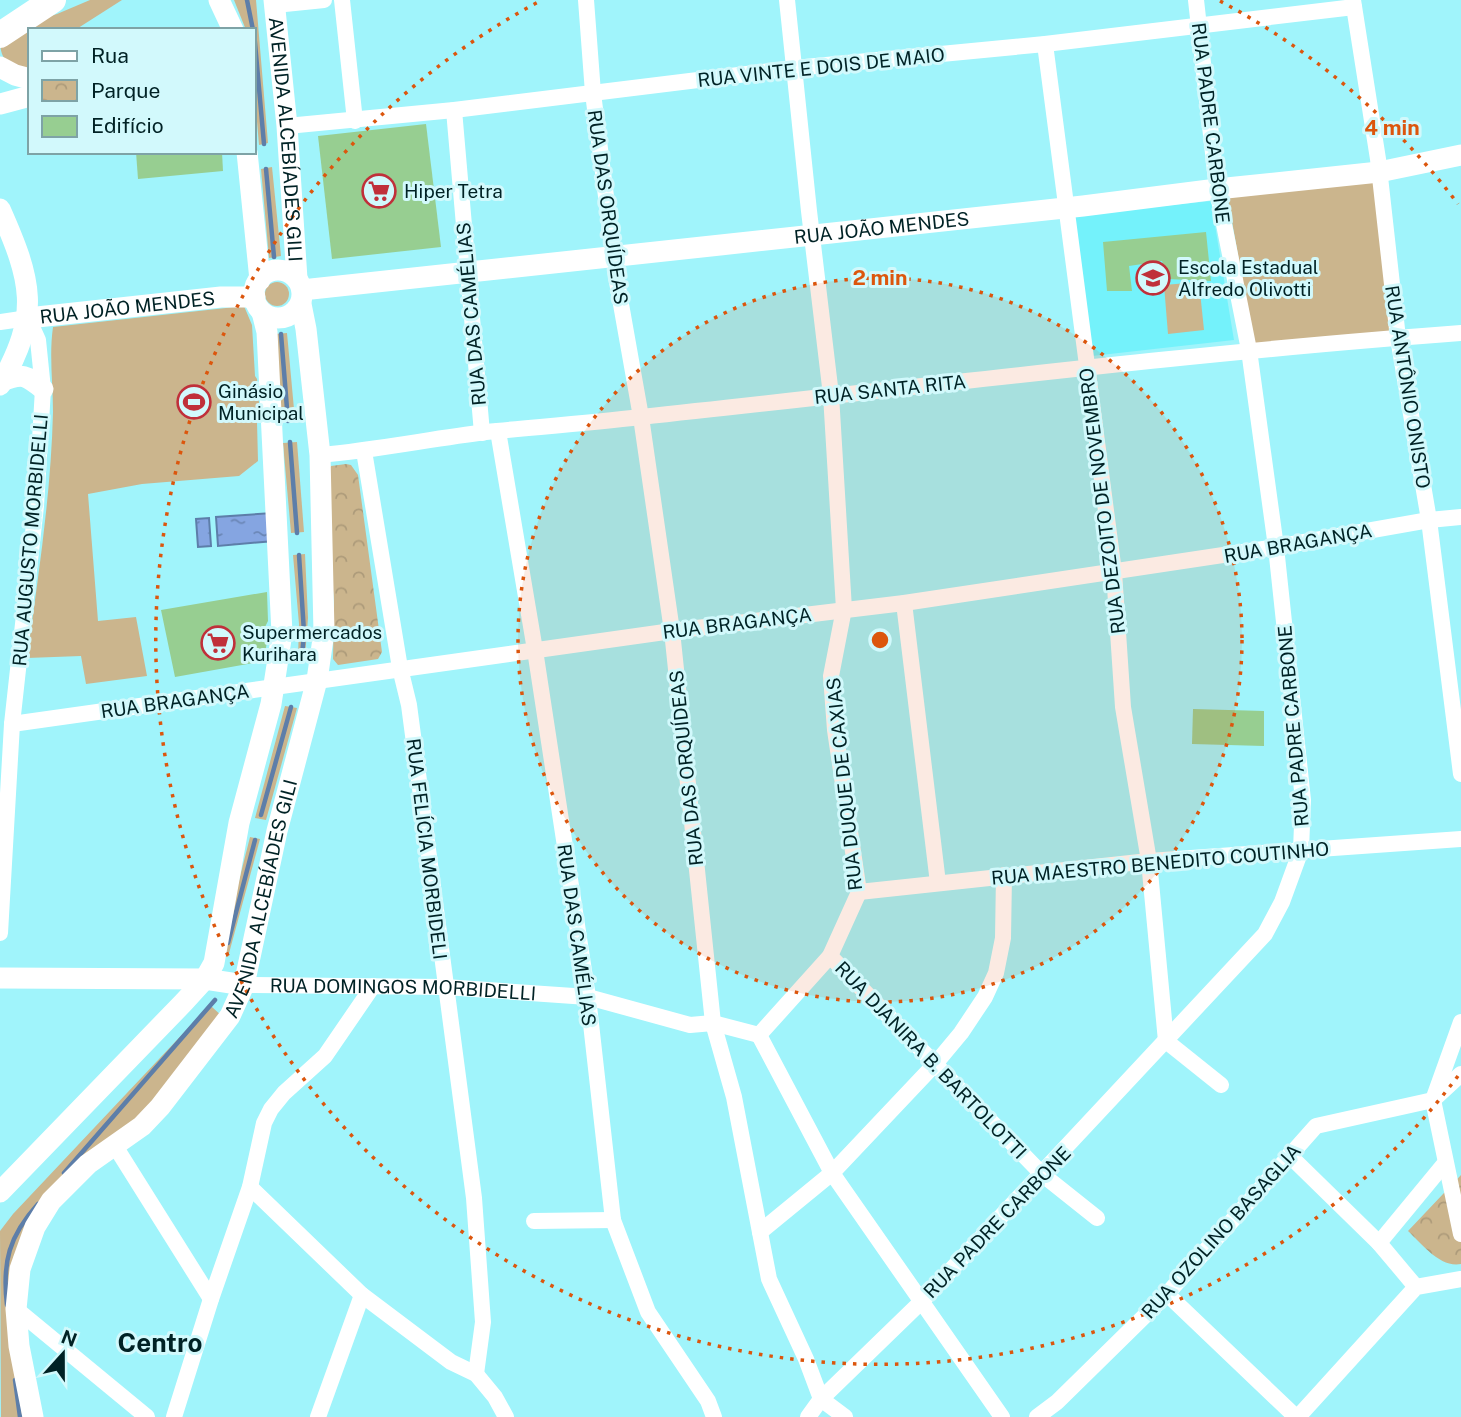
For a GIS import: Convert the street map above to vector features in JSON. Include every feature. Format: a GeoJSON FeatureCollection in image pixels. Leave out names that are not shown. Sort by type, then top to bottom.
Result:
{"type":"FeatureCollection","features":[{"type":"Feature","properties":{"kind":"main road"},"geometry":{"type":"LineString","coordinates":[[0,35],[53,0]]}},
{"type":"Feature","properties":{"kind":"street"},"geometry":{"type":"LineString","coordinates":[[219,0],[232,28]]}},
{"type":"Feature","properties":{"kind":"street"},"geometry":{"type":"LineString","coordinates":[[274,3],[324,0]]}},
{"type":"Feature","properties":{"kind":"street"},"geometry":{"type":"LineString","coordinates":[[342,0],[355,121]]}},
{"type":"Feature","properties":{"kind":"street","name":"RUA DAS ORQUÍDEAS"},"geometry":{"type":"LineString","coordinates":[[586,0],[593,93],[613,257],[641,417],[672,631],[713,1023],[734,1097],[769,1279],[806,1359],[821,1399]]}},
{"type":"Feature","properties":{"kind":"street","name":"RUA DUQUE DE CAXIAS"},"geometry":{"type":"LineString","coordinates":[[759,1035],[830,956],[859,892],[835,730],[831,676],[844,609],[831,395],[787,0]]}},
{"type":"Feature","properties":{"kind":"street","name":"RUA PADRE CARBONE"},"geometry":{"type":"LineString","coordinates":[[808,1417],[821,1399],[921,1301],[1042,1175],[1265,934],[1282,902],[1301,850],[1303,800],[1276,548],[1249,350],[1217,189],[1196,0]]}},
{"type":"Feature","properties":{"kind":"street","name":"AVENIDA ALCEBÍADES GILI"},"geometry":{"type":"LineString","coordinates":[[33,1417],[19,1346],[16,1309],[20,1269],[35,1227],[51,1200],[88,1164],[142,1126],[160,1107],[230,1016],[244,985],[277,831],[317,680],[324,632],[320,455],[300,291],[274,3]]}},
{"type":"Feature","properties":{"kind":"street","name":"RUA VINTE E DOIS DE MAIO"},"geometry":{"type":"LineString","coordinates":[[287,126],[454,110],[795,68],[1045,44],[1354,3]]}},
{"type":"Feature","properties":{"kind":"street","name":"RUA ANTÔNIO ONISTO"},"geometry":{"type":"LineString","coordinates":[[1354,3],[1379,172],[1398,338],[1429,520],[1461,774]]}},
{"type":"Feature","properties":{"kind":"street","name":"RUA DEZOITO DE NOVEMBRO"},"geometry":{"type":"LineString","coordinates":[[1045,44],[1114,572],[1123,707],[1149,861],[1166,1041]]}},
{"type":"Feature","properties":{"kind":"street"},"geometry":{"type":"LineString","coordinates":[[0,67],[28,78]]}},
{"type":"Feature","properties":{"kind":"street"},"geometry":{"type":"LineString","coordinates":[[0,104],[28,97]]}},
{"type":"Feature","properties":{"kind":"street","name":"RUA DAS CAMÉLIAS"},"geometry":{"type":"LineString","coordinates":[[454,110],[482,433]]}},
{"type":"Feature","properties":{"kind":"street","name":"AVENIDA ALCEBÍADES GILI"},"geometry":{"type":"LineString","coordinates":[[0,1192],[205,979],[214,963],[239,823],[274,686],[283,611],[267,332],[259,296],[247,154]]}},
{"type":"Feature","properties":{"kind":"street","name":"RUA JOÃO MENDES"},"geometry":{"type":"LineString","coordinates":[[300,291],[1379,172],[1461,155]]}},
{"type":"Feature","properties":{"kind":"street"},"geometry":{"type":"LineString","coordinates":[[0,209],[29,289],[28,318],[13,360],[1,383]]}},
{"type":"Feature","properties":{"kind":"street"},"geometry":{"type":"LineString","coordinates":[[278,271],[292,275],[300,291],[297,310],[284,318],[268,316],[259,296],[265,275],[278,271]]}},
{"type":"Feature","properties":{"kind":"street","name":"RUA JOÃO MENDES"},"geometry":{"type":"LineString","coordinates":[[0,322],[221,297],[259,296]]}},
{"type":"Feature","properties":{"kind":"street","name":"RUA AUGUSTO MORBIDELLI"},"geometry":{"type":"LineString","coordinates":[[0,933],[12,724],[36,506],[43,389],[38,340],[28,318]]}},
{"type":"Feature","properties":{"kind":"street","name":"RUA SANTA RITA"},"geometry":{"type":"LineString","coordinates":[[320,455],[498,431],[1086,367],[1249,350],[1461,333]]}},
{"type":"Feature","properties":{"kind":"street"},"geometry":{"type":"LineString","coordinates":[[1,383],[23,375],[43,389]]}},
{"type":"Feature","properties":{"kind":"street","name":"RUA DAS CAMÉLIAS"},"geometry":{"type":"LineString","coordinates":[[498,431],[535,650],[587,998],[613,1220],[648,1312],[708,1401],[714,1417]]}},
{"type":"Feature","properties":{"kind":"street","name":"RUA FELÍCIA MORBIDELI"},"geometry":{"type":"LineString","coordinates":[[364,451],[400,668],[409,705],[474,1198],[482,1322],[476,1374]]}},
{"type":"Feature","properties":{"kind":"street","name":"RUA BRAGANÇA"},"geometry":{"type":"LineString","coordinates":[[12,724],[672,631],[904,603],[1276,548],[1429,520],[1461,517]]}},
{"type":"Feature","properties":{"kind":"street"},"geometry":{"type":"LineString","coordinates":[[904,603],[938,883]]}},
{"type":"Feature","properties":{"kind":"street","name":"RUA MAESTRO BENEDITO COUTINHO"},"geometry":{"type":"LineString","coordinates":[[859,892],[1149,861],[1461,839]]}},
{"type":"Feature","properties":{"kind":"street"},"geometry":{"type":"LineString","coordinates":[[760,1232],[832,1173],[936,1063],[985,997],[996,973],[1003,937],[1004,875]]}},
{"type":"Feature","properties":{"kind":"street","name":"RUA DJANIRA B. BARTOLOTTI"},"geometry":{"type":"LineString","coordinates":[[830,956],[1042,1175],[1097,1219]]}},
{"type":"Feature","properties":{"kind":"street","name":"RUA DOMINGOS MORBIDELLI"},"geometry":{"type":"LineString","coordinates":[[0,978],[205,979],[244,985],[445,987],[587,998],[690,1025],[713,1023],[759,1035]]}},
{"type":"Feature","properties":{"kind":"street"},"geometry":{"type":"LineString","coordinates":[[174,1417],[250,1187],[264,1123],[284,1093],[325,1056],[373,986]]}},
{"type":"Feature","properties":{"kind":"street"},"geometry":{"type":"LineString","coordinates":[[1461,1022],[1433,1100],[1461,1234]]}},
{"type":"Feature","properties":{"kind":"street"},"geometry":{"type":"LineString","coordinates":[[759,1035],[832,1173],[1002,1417]]}},
{"type":"Feature","properties":{"kind":"street"},"geometry":{"type":"LineString","coordinates":[[1166,1041],[1221,1084]]}},
{"type":"Feature","properties":{"kind":"street"},"geometry":{"type":"LineString","coordinates":[[1433,1100],[1461,1074]]}},
{"type":"Feature","properties":{"kind":"street","name":"RUA OZOLINO BASAGLIA"},"geometry":{"type":"LineString","coordinates":[[1037,1417],[1057,1402],[1167,1294],[1316,1126],[1433,1100]]}},
{"type":"Feature","properties":{"kind":"street"},"geometry":{"type":"LineString","coordinates":[[116,1146],[211,1299]]}},
{"type":"Feature","properties":{"kind":"street"},"geometry":{"type":"LineString","coordinates":[[1289,1155],[1379,1242],[1416,1287]]}},
{"type":"Feature","properties":{"kind":"street"},"geometry":{"type":"LineString","coordinates":[[1379,1242],[1445,1163]]}},
{"type":"Feature","properties":{"kind":"street"},"geometry":{"type":"LineString","coordinates":[[250,1187],[362,1294],[451,1362],[476,1374],[495,1396],[506,1417]]}},
{"type":"Feature","properties":{"kind":"street"},"geometry":{"type":"LineString","coordinates":[[534,1221],[613,1220]]}},
{"type":"Feature","properties":{"kind":"street"},"geometry":{"type":"LineString","coordinates":[[1167,1294],[1297,1417],[1416,1287],[1461,1279]]}},
{"type":"Feature","properties":{"kind":"street"},"geometry":{"type":"LineString","coordinates":[[318,1417],[362,1294]]}},
{"type":"Feature","properties":{"kind":"street"},"geometry":{"type":"LineString","coordinates":[[16,1309],[147,1417]]}},
{"type":"Feature","properties":{"kind":"street"},"geometry":{"type":"LineString","coordinates":[[821,1399],[845,1417]]}},
{"type":"Feature","properties":{"kind":"shaded area","name":"Escola Estadual Alfredo Olivotti"},"geometry":{"type":"Polygon","coordinates":[[[1211,201],[1234,340],[1092,356],[1074,215],[1211,201]]]}},
{"type":"Feature","properties":{"kind":"green space"},"geometry":{"type":"Polygon","coordinates":[[[90,0],[122,0],[78,28],[28,28],[28,71],[4,58],[0,39],[11,28],[57,14],[90,0]]]}},
{"type":"Feature","properties":{"kind":"green space"},"geometry":{"type":"Polygon","coordinates":[[[234,0],[256,0],[268,143],[259,145],[256,28],[245,28],[234,0]]]}},
{"type":"Feature","properties":{"kind":"green space"},"geometry":{"type":"Polygon","coordinates":[[[272,167],[281,256],[269,258],[261,169],[272,167]]]}},
{"type":"Feature","properties":{"kind":"green space"},"geometry":{"type":"Polygon","coordinates":[[[1376,177],[1392,333],[1254,345],[1227,193],[1376,177]]]}},
{"type":"Feature","properties":{"kind":"green space"},"geometry":{"type":"Polygon","coordinates":[[[277,282],[286,285],[289,294],[286,303],[277,306],[268,303],[265,294],[268,285],[277,282]]]}},
{"type":"Feature","properties":{"kind":"green space"},"geometry":{"type":"Polygon","coordinates":[[[1199,282],[1204,330],[1168,334],[1164,285],[1199,282]]]}},
{"type":"Feature","properties":{"kind":"green space"},"geometry":{"type":"Polygon","coordinates":[[[244,306],[252,325],[257,379],[260,415],[257,422],[258,461],[239,476],[142,484],[88,494],[98,621],[136,617],[147,676],[86,684],[81,656],[27,658],[50,474],[53,327],[244,306]]]}},
{"type":"Feature","properties":{"kind":"green space"},"geometry":{"type":"Polygon","coordinates":[[[287,333],[295,420],[281,422],[274,334],[287,333]]]}},
{"type":"Feature","properties":{"kind":"green space"},"geometry":{"type":"Polygon","coordinates":[[[297,442],[304,532],[291,533],[283,443],[297,442]]]}},
{"type":"Feature","properties":{"kind":"green space"},"geometry":{"type":"Polygon","coordinates":[[[351,465],[358,475],[382,652],[378,659],[338,665],[333,659],[334,602],[323,477],[331,466],[351,465]]]}},
{"type":"Feature","properties":{"kind":"green space"},"geometry":{"type":"Polygon","coordinates":[[[305,554],[308,618],[305,657],[298,658],[299,624],[293,555],[305,554]]]}},
{"type":"Feature","properties":{"kind":"green space"},"geometry":{"type":"Polygon","coordinates":[[[285,706],[297,708],[266,820],[255,818],[285,706]]]}},
{"type":"Feature","properties":{"kind":"green space"},"geometry":{"type":"Polygon","coordinates":[[[250,837],[260,839],[228,957],[220,956],[250,837]]]}},
{"type":"Feature","properties":{"kind":"green space"},"geometry":{"type":"Polygon","coordinates":[[[208,1007],[212,1007],[223,1017],[155,1108],[88,1155],[14,1255],[7,1294],[25,1417],[1,1417],[0,1231],[208,1007]]]}},
{"type":"Feature","properties":{"kind":"green space"},"geometry":{"type":"Polygon","coordinates":[[[1461,1175],[1461,1264],[1453,1264],[1432,1254],[1408,1231],[1461,1175]]]}},
{"type":"Feature","properties":{"kind":"water"},"geometry":{"type":"Polygon","coordinates":[[[272,513],[274,541],[218,546],[216,517],[272,513]]]}},
{"type":"Feature","properties":{"kind":"water"},"geometry":{"type":"Polygon","coordinates":[[[209,518],[211,546],[198,547],[196,519],[209,518]]]}},
{"type":"Feature","properties":{"kind":"building","name":"Hiper Tetra"},"geometry":{"type":"Polygon","coordinates":[[[426,124],[441,247],[332,259],[318,136],[426,124]]]}},
{"type":"Feature","properties":{"kind":"building"},"geometry":{"type":"Polygon","coordinates":[[[136,154],[222,154],[223,171],[138,179],[136,154]]]}},
{"type":"Feature","properties":{"kind":"building"},"geometry":{"type":"Polygon","coordinates":[[[1206,232],[1211,281],[1167,279],[1162,261],[1129,266],[1132,291],[1107,291],[1103,242],[1206,232]]]}},
{"type":"Feature","properties":{"kind":"building","name":"Supermercados Kurihara"},"geometry":{"type":"Polygon","coordinates":[[[267,592],[268,621],[265,627],[267,641],[264,661],[175,677],[161,610],[267,592]]]}},
{"type":"Feature","properties":{"kind":"building"},"geometry":{"type":"Polygon","coordinates":[[[1193,709],[1264,711],[1264,746],[1192,744],[1193,709]]]}},
{"type":"Feature","properties":{"kind":"waterway"},"geometry":{"type":"LineString","coordinates":[[247,0],[253,28]]}},
{"type":"Feature","properties":{"kind":"waterway"},"geometry":{"type":"LineString","coordinates":[[256,54],[264,144]]}},
{"type":"Feature","properties":{"kind":"waterway"},"geometry":{"type":"LineString","coordinates":[[266,169],[274,257]]}},
{"type":"Feature","properties":{"kind":"waterway"},"geometry":{"type":"LineString","coordinates":[[281,334],[288,421]]}},
{"type":"Feature","properties":{"kind":"waterway"},"geometry":{"type":"LineString","coordinates":[[290,442],[297,533]]}},
{"type":"Feature","properties":{"kind":"waterway"},"geometry":{"type":"LineString","coordinates":[[299,555],[304,632],[302,657]]}},
{"type":"Feature","properties":{"kind":"waterway"},"geometry":{"type":"LineString","coordinates":[[261,815],[291,707]]}},
{"type":"Feature","properties":{"kind":"waterway"},"geometry":{"type":"LineString","coordinates":[[228,943],[255,840]]}},
{"type":"Feature","properties":{"kind":"waterway"},"geometry":{"type":"LineString","coordinates":[[64,1173],[215,1000]]}},
{"type":"Feature","properties":{"kind":"waterway"},"geometry":{"type":"LineString","coordinates":[[7,1305],[6,1276],[10,1250],[20,1227],[38,1204]]}},
{"type":"Feature","properties":{"kind":"waterway"},"geometry":{"type":"LineString","coordinates":[[15,1380],[20,1417]]}},
{"type":"Feature","properties":{"kind":"place","name":"Hiper Tetra"},"geometry":{"type":"Point","coordinates":[379,191]}},
{"type":"Feature","properties":{"kind":"place","name":"Escola Estadual Alfredo Olivotti"},"geometry":{"type":"Point","coordinates":[1153,278]}},
{"type":"Feature","properties":{"kind":"place","name":"Ginásio Municipal"},"geometry":{"type":"Point","coordinates":[194,402]}},
{"type":"Feature","properties":{"kind":"place","name":"Supermercados Kurihara"},"geometry":{"type":"Point","coordinates":[218,643]}},
{"type":"Feature","properties":{"kind":"district","name":"Centro"},"geometry":{"type":"Point","coordinates":[160,1343]}}]}
